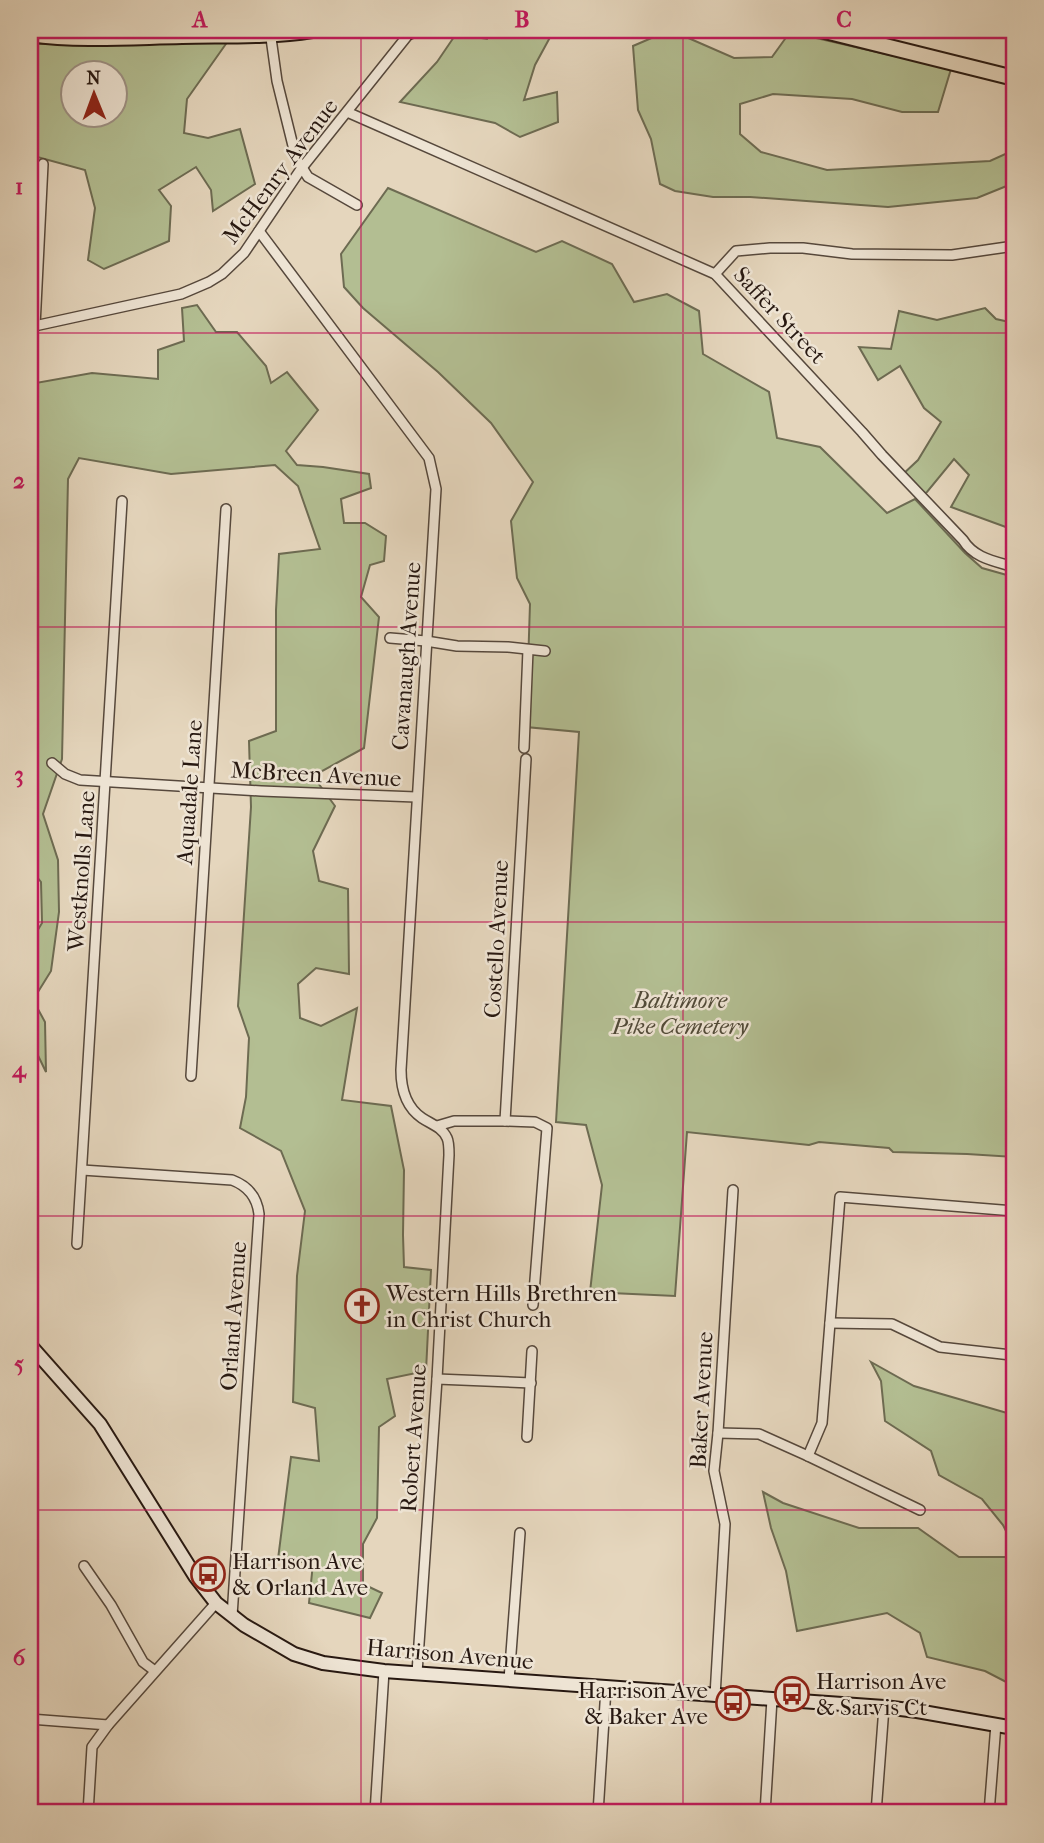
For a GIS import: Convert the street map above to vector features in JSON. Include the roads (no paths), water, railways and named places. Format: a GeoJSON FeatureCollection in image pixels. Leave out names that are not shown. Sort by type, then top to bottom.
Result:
{"type":"FeatureCollection","features":[{"type":"Feature","properties":{"kind":"main road"},"geometry":{"type":"LineString","coordinates":[[30,34],[92,38],[312,30]]}},
{"type":"Feature","properties":{"kind":"main road"},"geometry":{"type":"LineString","coordinates":[[821,30],[1014,78]]}},
{"type":"Feature","properties":{"kind":"main road"},"geometry":{"type":"LineString","coordinates":[[859,30],[1014,68]]}},
{"type":"Feature","properties":{"kind":"main road","name":"Harrison Avenue"},"geometry":{"type":"LineString","coordinates":[[30,1345],[100,1424],[205,1591],[232,1616],[281,1647],[309,1659],[384,1671],[884,1707],[1014,1728]]}},
{"type":"Feature","properties":{"kind":"street","name":"McHenry Avenue"},"geometry":{"type":"LineString","coordinates":[[32,327],[181,294],[209,282],[233,264],[244,253],[301,169],[410,30]]}},
{"type":"Feature","properties":{"kind":"street"},"geometry":{"type":"LineString","coordinates":[[270,32],[277,81],[292,146],[301,169],[311,180],[357,205]]}},
{"type":"Feature","properties":{"kind":"street","name":"Saffer Street"},"geometry":{"type":"LineString","coordinates":[[348,112],[715,274],[969,550],[1014,567]]}},
{"type":"Feature","properties":{"kind":"street"},"geometry":{"type":"LineString","coordinates":[[32,327],[43,164]]}},
{"type":"Feature","properties":{"kind":"street","name":"Cavanaugh Avenue"},"geometry":{"type":"LineString","coordinates":[[259,231],[429,458],[436,488],[401,1081],[403,1092],[412,1109],[436,1126]]}},
{"type":"Feature","properties":{"kind":"street"},"geometry":{"type":"LineString","coordinates":[[715,274],[736,251],[803,248],[852,254],[952,255],[1014,246]]}},
{"type":"Feature","properties":{"kind":"street","name":"Westknolls Lane"},"geometry":{"type":"LineString","coordinates":[[77,1244],[122,501]]}},
{"type":"Feature","properties":{"kind":"street","name":"Aquadale Lane"},"geometry":{"type":"LineString","coordinates":[[191,1076],[226,509]]}},
{"type":"Feature","properties":{"kind":"street"},"geometry":{"type":"LineString","coordinates":[[390,638],[457,646],[545,651]]}},
{"type":"Feature","properties":{"kind":"street"},"geometry":{"type":"LineString","coordinates":[[524,748],[528,650]]}},
{"type":"Feature","properties":{"kind":"street","name":"Costello Avenue"},"geometry":{"type":"LineString","coordinates":[[505,1121],[526,759]]}},
{"type":"Feature","properties":{"kind":"street","name":"McBreen Avenue"},"geometry":{"type":"LineString","coordinates":[[52,762],[72,778],[209,788],[416,797]]}},
{"type":"Feature","properties":{"kind":"street"},"geometry":{"type":"LineString","coordinates":[[436,1126],[454,1121],[505,1121],[535,1122],[547,1128],[533,1305]]}},
{"type":"Feature","properties":{"kind":"street","name":"Robert Avenue"},"geometry":{"type":"LineString","coordinates":[[416,1673],[437,1379],[449,1155],[448,1139],[436,1126]]}},
{"type":"Feature","properties":{"kind":"street","name":"Orland Avenue"},"geometry":{"type":"LineString","coordinates":[[82,1170],[232,1180],[246,1187],[258,1206],[232,1616]]}},
{"type":"Feature","properties":{"kind":"street","name":"Baker Avenue"},"geometry":{"type":"LineString","coordinates":[[715,1696],[726,1524],[714,1471],[733,1190]]}},
{"type":"Feature","properties":{"kind":"street"},"geometry":{"type":"LineString","coordinates":[[808,1456],[822,1423],[840,1197],[1014,1211]]}},
{"type":"Feature","properties":{"kind":"street"},"geometry":{"type":"LineString","coordinates":[[830,1323],[892,1324],[940,1347],[1011,1355],[1014,1305]]}},
{"type":"Feature","properties":{"kind":"street"},"geometry":{"type":"LineString","coordinates":[[527,1437],[532,1351]]}},
{"type":"Feature","properties":{"kind":"street"},"geometry":{"type":"LineString","coordinates":[[437,1379],[531,1383]]}},
{"type":"Feature","properties":{"kind":"street"},"geometry":{"type":"LineString","coordinates":[[718,1433],[759,1434],[920,1510]]}},
{"type":"Feature","properties":{"kind":"street"},"geometry":{"type":"LineString","coordinates":[[509,1680],[520,1532]]}},
{"type":"Feature","properties":{"kind":"street"},"geometry":{"type":"LineString","coordinates":[[84,1566],[111,1605],[143,1662],[155,1671]]}},
{"type":"Feature","properties":{"kind":"street"},"geometry":{"type":"LineString","coordinates":[[88,1813],[92,1746],[216,1602]]}},
{"type":"Feature","properties":{"kind":"street"},"geometry":{"type":"LineString","coordinates":[[375,1813],[384,1671]]}},
{"type":"Feature","properties":{"kind":"street"},"geometry":{"type":"LineString","coordinates":[[598,1813],[606,1688]]}},
{"type":"Feature","properties":{"kind":"street"},"geometry":{"type":"LineString","coordinates":[[765,1813],[772,1699]]}},
{"type":"Feature","properties":{"kind":"street"},"geometry":{"type":"LineString","coordinates":[[876,1813],[884,1707]]}},
{"type":"Feature","properties":{"kind":"street"},"geometry":{"type":"LineString","coordinates":[[30,1719],[108,1725]]}},
{"type":"Feature","properties":{"kind":"street"},"geometry":{"type":"LineString","coordinates":[[989,1813],[996,1724]]}},
{"type":"Feature","properties":{"kind":"place","name":"Western Hills Brethren in Christ Church"},"geometry":{"type":"Point","coordinates":[362,1306]}},
{"type":"Feature","properties":{"kind":"place","name":"Harrison Ave & Orland Ave"},"geometry":{"type":"Point","coordinates":[208,1574]}},
{"type":"Feature","properties":{"kind":"place","name":"Harrison Ave & Sarvis Ct"},"geometry":{"type":"Point","coordinates":[792,1694]}},
{"type":"Feature","properties":{"kind":"place","name":"Harrison Ave & Baker Ave"},"geometry":{"type":"Point","coordinates":[733,1703]}},
{"type":"Feature","properties":{"kind":"park label","name":"Baltimore Pike Cemetery"},"geometry":{"type":"Point","coordinates":[680,1013]}}]}
